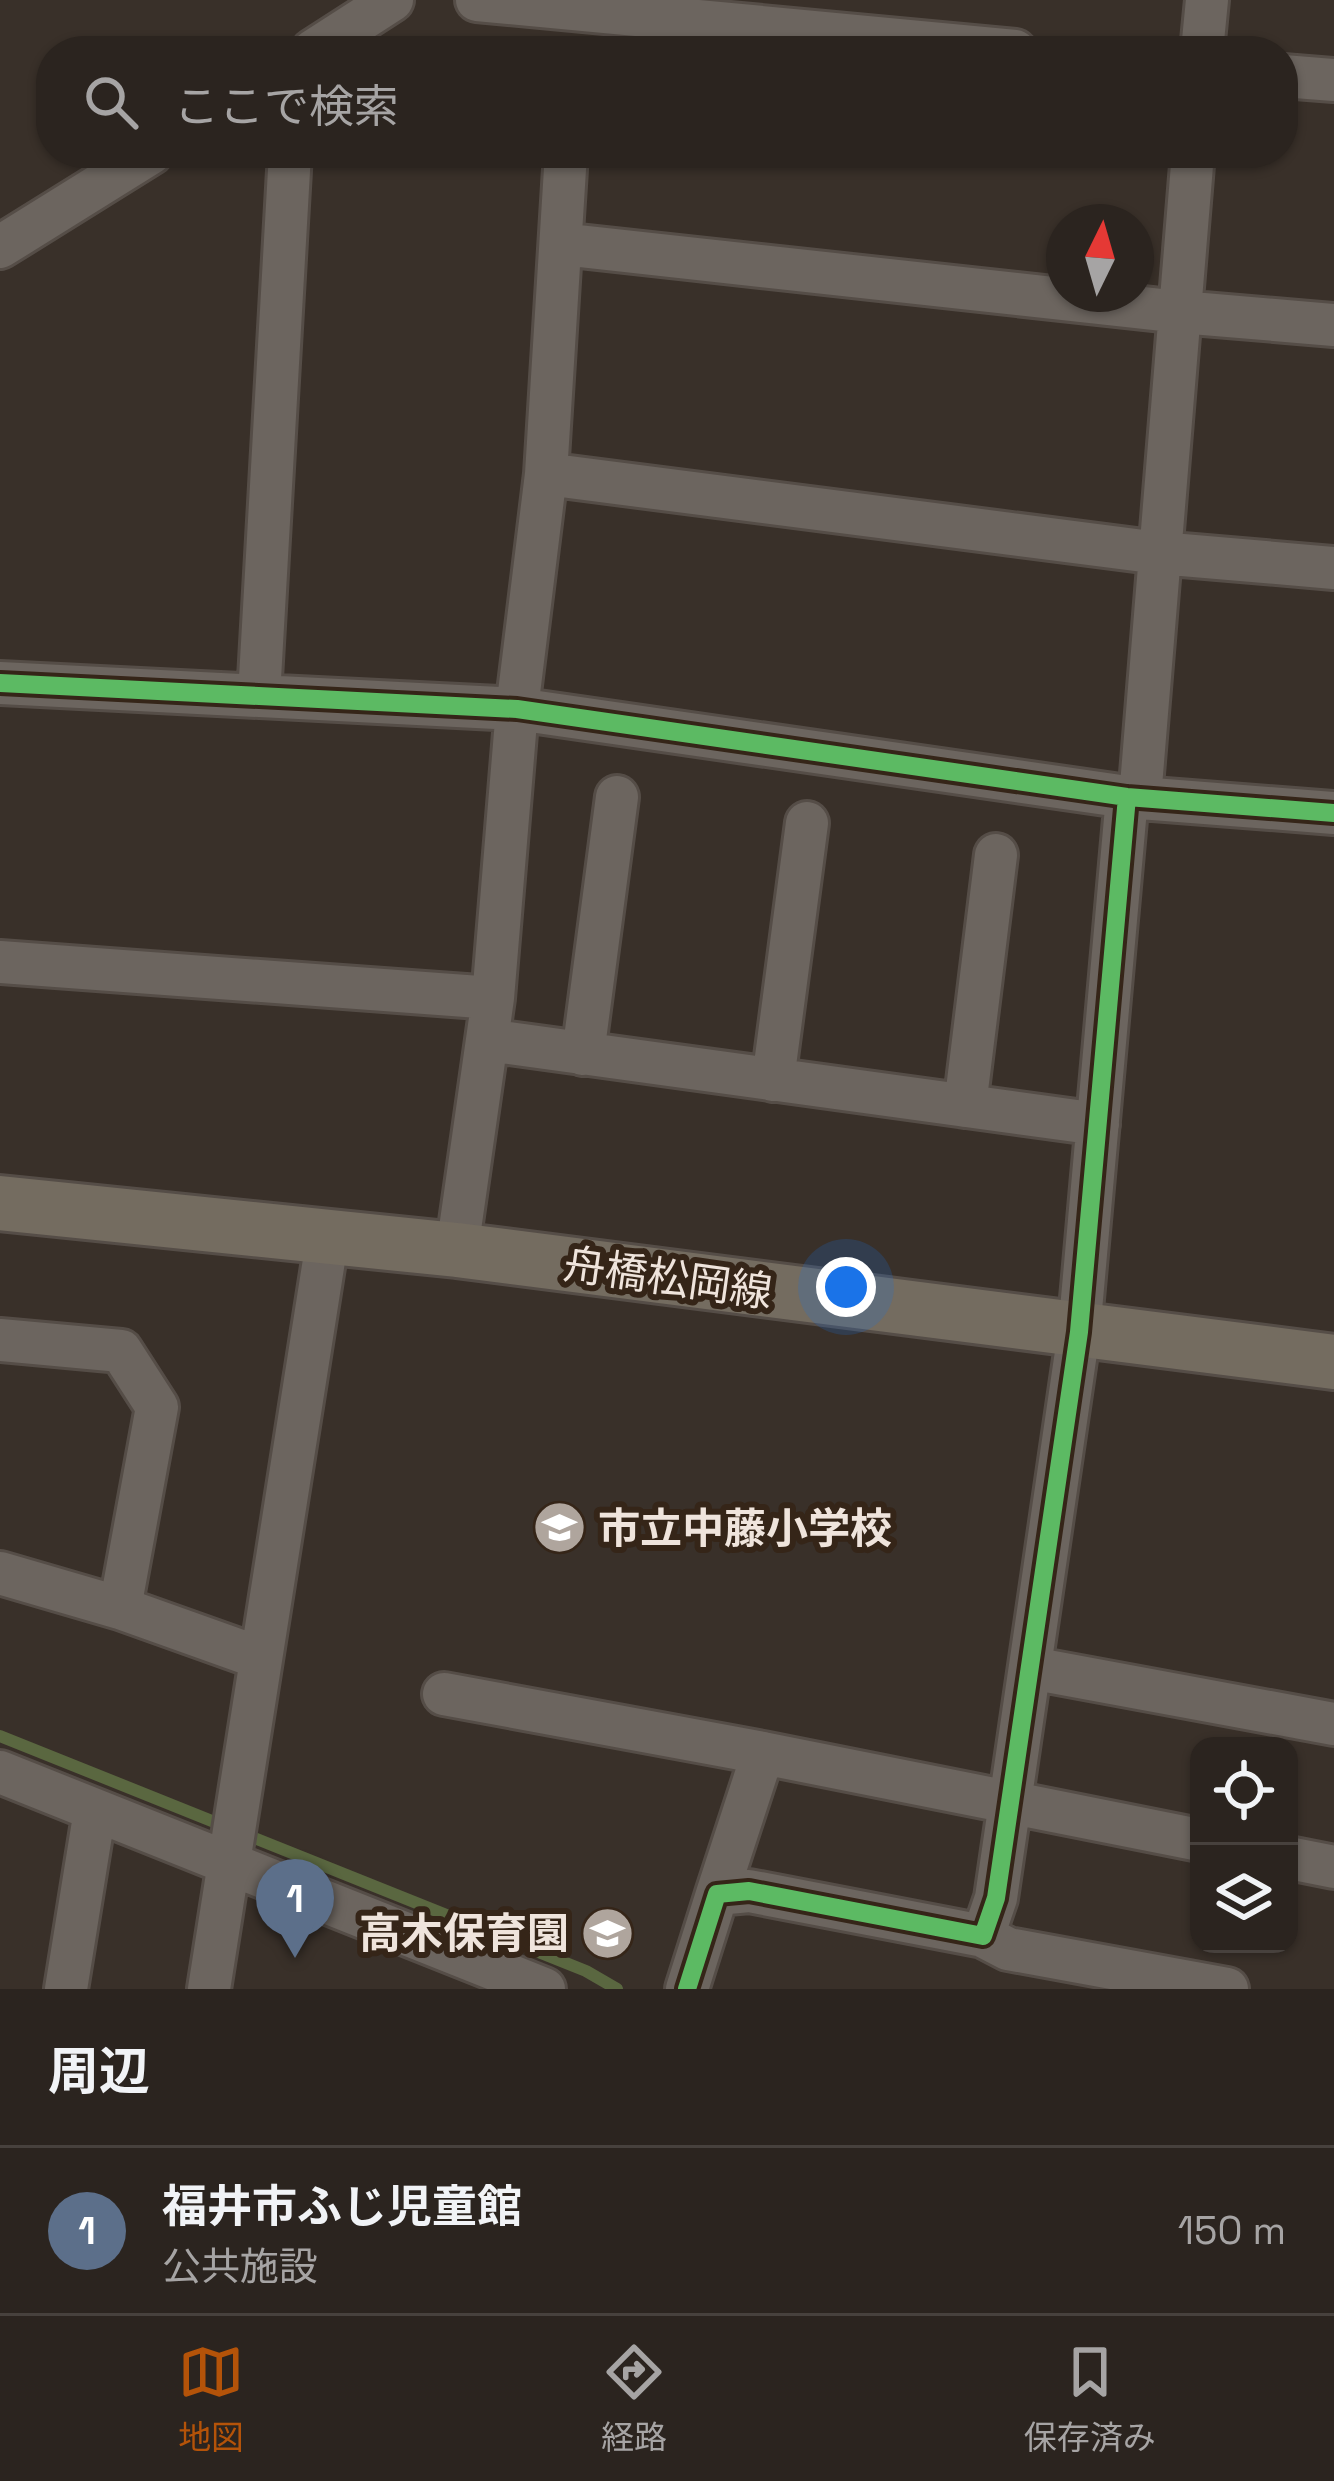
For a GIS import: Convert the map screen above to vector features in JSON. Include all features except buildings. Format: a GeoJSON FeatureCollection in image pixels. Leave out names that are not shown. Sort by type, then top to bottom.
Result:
{"type":"FeatureCollection","features":[{"type":"Feature","properties":{"kind":"main road","name":"舟橋松岡線"},"geometry":{"type":"LineString","coordinates":[[0,1203],[328,1234],[1334,1363]]}},
{"type":"Feature","properties":{"kind":"street"},"geometry":{"type":"LineString","coordinates":[[336,36],[392,0]]}},
{"type":"Feature","properties":{"kind":"street"},"geometry":{"type":"LineString","coordinates":[[477,0],[593,19],[817,36]]}},
{"type":"Feature","properties":{"kind":"street"},"geometry":{"type":"LineString","coordinates":[[1203,36],[1207,0]]}},
{"type":"Feature","properties":{"kind":"street"},"geometry":{"type":"LineString","coordinates":[[1298,77],[1334,80]]}},
{"type":"Feature","properties":{"kind":"street"},"geometry":{"type":"LineString","coordinates":[[1,259],[130,168]]}},
{"type":"Feature","properties":{"kind":"street"},"geometry":{"type":"LineString","coordinates":[[259,696],[289,168]]}},
{"type":"Feature","properties":{"kind":"street"},"geometry":{"type":"LineString","coordinates":[[458,1250],[493,998],[517,710],[546,474],[565,168]]}},
{"type":"Feature","properties":{"kind":"street"},"geometry":{"type":"LineString","coordinates":[[982,1936],[995,1898],[1079,1332],[1159,553],[1192,168]]}},
{"type":"Feature","properties":{"kind":"street"},"geometry":{"type":"LineString","coordinates":[[561,244],[1334,325]]}},
{"type":"Feature","properties":{"kind":"street"},"geometry":{"type":"LineString","coordinates":[[546,474],[1159,553],[1334,568]]}},
{"type":"Feature","properties":{"kind":"street"},"geometry":{"type":"LineString","coordinates":[[0,683],[517,710],[1134,798],[1334,813]]}},
{"type":"Feature","properties":{"kind":"street"},"geometry":{"type":"LineString","coordinates":[[583,1054],[617,797]]}},
{"type":"Feature","properties":{"kind":"street"},"geometry":{"type":"LineString","coordinates":[[773,1080],[807,823]]}},
{"type":"Feature","properties":{"kind":"street"},"geometry":{"type":"LineString","coordinates":[[964,1106],[996,855]]}},
{"type":"Feature","properties":{"kind":"street"},"geometry":{"type":"LineString","coordinates":[[0,962],[493,998]]}},
{"type":"Feature","properties":{"kind":"street"},"geometry":{"type":"LineString","coordinates":[[487,1040],[1098,1124]]}},
{"type":"Feature","properties":{"kind":"street"},"geometry":{"type":"LineString","coordinates":[[209,1989],[328,1234]]}},
{"type":"Feature","properties":{"kind":"street"},"geometry":{"type":"LineString","coordinates":[[0,1340],[121,1351],[157,1406],[120,1608]]}},
{"type":"Feature","properties":{"kind":"street"},"geometry":{"type":"LineString","coordinates":[[0,1573],[120,1608],[260,1658]]}},
{"type":"Feature","properties":{"kind":"street"},"geometry":{"type":"LineString","coordinates":[[1031,1668],[1334,1724]]}},
{"type":"Feature","properties":{"kind":"street"},"geometry":{"type":"LineString","coordinates":[[444,1694],[1190,1838]]}},
{"type":"Feature","properties":{"kind":"street"},"geometry":{"type":"LineString","coordinates":[[687,1989],[764,1753]]}},
{"type":"Feature","properties":{"kind":"street"},"geometry":{"type":"LineString","coordinates":[[0,1772],[544,1989]]}},
{"type":"Feature","properties":{"kind":"street"},"geometry":{"type":"LineString","coordinates":[[66,1989],[95,1810]]}},
{"type":"Feature","properties":{"kind":"street"},"geometry":{"type":"LineString","coordinates":[[1298,1860],[1334,1867]]}},
{"type":"Feature","properties":{"kind":"street"},"geometry":{"type":"LineString","coordinates":[[717,1894],[749,1891],[982,1936],[1008,1949],[1227,1989]]}},
{"type":"Feature","properties":{"kind":"waterway"},"geometry":{"type":"LineString","coordinates":[[0,1736],[586,1971],[617,1989]]}},
{"type":"Feature","properties":{"kind":"cycle path"},"geometry":{"type":"LineString","coordinates":[[0,683],[517,709],[1127,797],[1334,813]]}},
{"type":"Feature","properties":{"kind":"cycle path"},"geometry":{"type":"LineString","coordinates":[[687,1989],[717,1894],[749,1891],[983,1936],[996,1898],[1079,1332],[1127,797]]}},
{"type":"Feature","properties":{"kind":"place","name":"市立中藤小学校"},"geometry":{"type":"Point","coordinates":[559,1528]}},
{"type":"Feature","properties":{"kind":"place","name":"高木保育園"},"geometry":{"type":"Point","coordinates":[608,1933]}},
{"type":"Feature","properties":{"kind":"place","name":"福井市ふじ児童館"},"geometry":{"type":"Point","coordinates":[295,1958]}}]}
